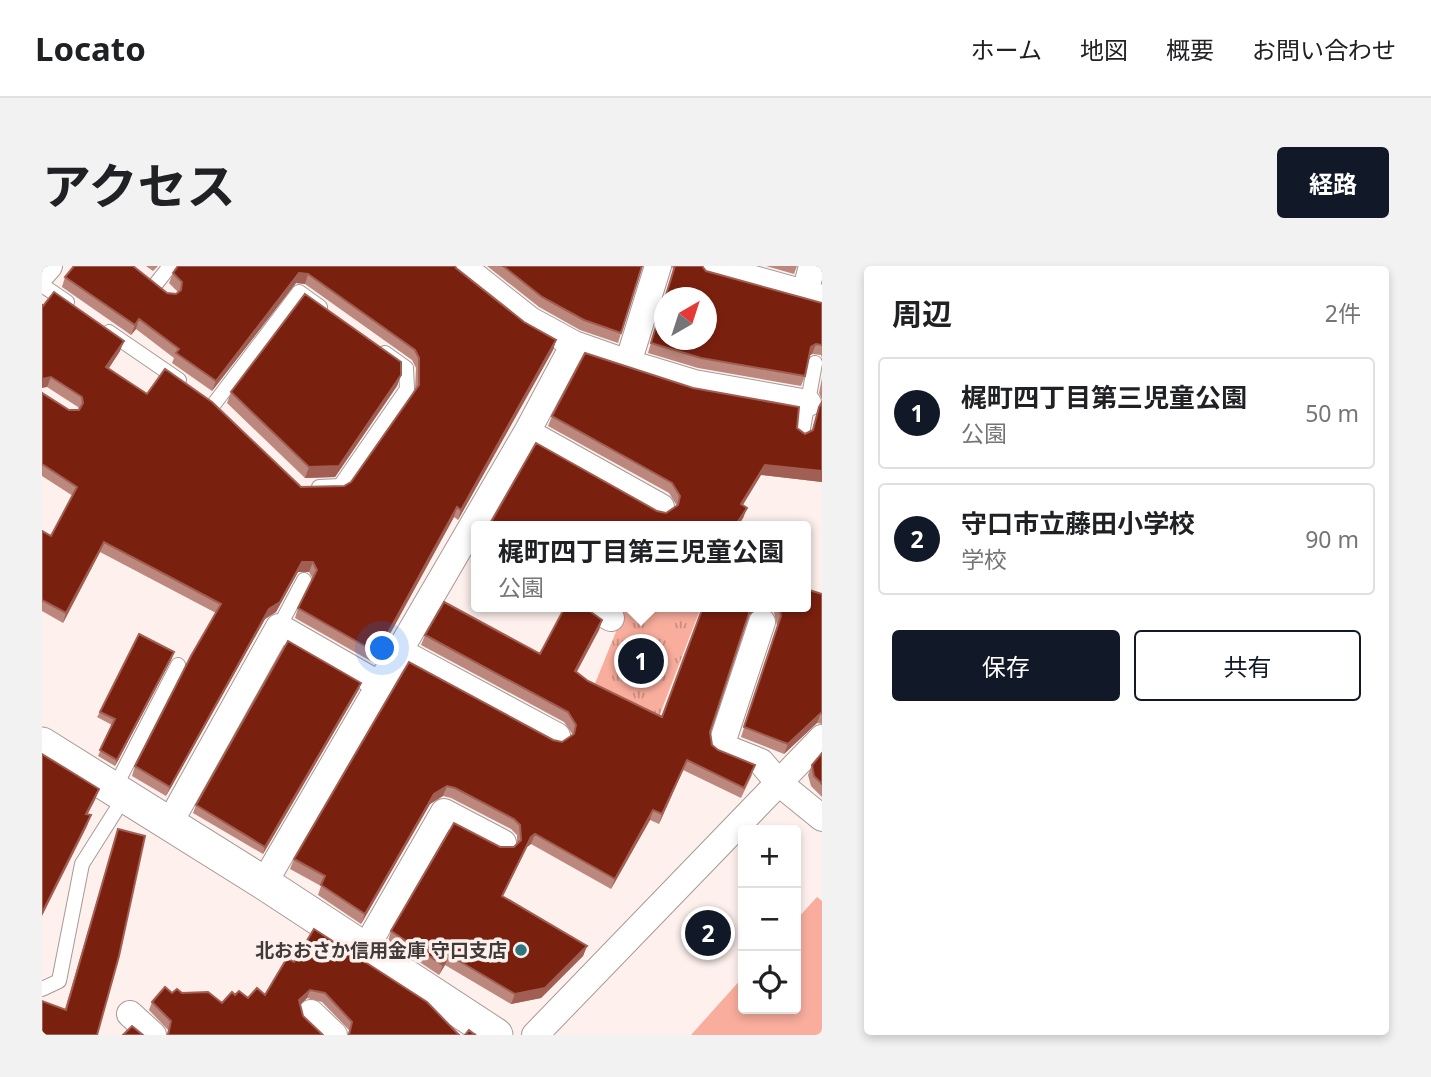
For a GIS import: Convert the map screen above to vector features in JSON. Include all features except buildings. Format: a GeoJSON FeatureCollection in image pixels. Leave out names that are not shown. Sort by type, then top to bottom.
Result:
{"type":"FeatureCollection","features":[{"type":"Feature","properties":{"kind":"street"},"geometry":{"type":"LineString","coordinates":[[42,274],[49,266]]}},
{"type":"Feature","properties":{"kind":"street"},"geometry":{"type":"LineString","coordinates":[[462,266],[530,320],[574,344],[694,383],[808,404]]}},
{"type":"Feature","properties":{"kind":"street"},"geometry":{"type":"LineString","coordinates":[[628,363],[658,266]]}},
{"type":"Feature","properties":{"kind":"street"},"geometry":{"type":"LineString","coordinates":[[706,266],[814,296],[812,266]]}},
{"type":"Feature","properties":{"kind":"street"},"geometry":{"type":"LineString","coordinates":[[481,521],[574,344]]}},
{"type":"Feature","properties":{"kind":"street"},"geometry":{"type":"LineString","coordinates":[[527,432],[661,507]]}},
{"type":"Feature","properties":{"kind":"street"},"geometry":{"type":"LineString","coordinates":[[264,883],[399,651],[471,540]]}},
{"type":"Feature","properties":{"kind":"street"},"geometry":{"type":"LineString","coordinates":[[762,622],[722,746],[761,762],[779,783],[822,818]]}},
{"type":"Feature","properties":{"kind":"street"},"geometry":{"type":"LineString","coordinates":[[169,824],[279,627],[380,685]]}},
{"type":"Feature","properties":{"kind":"street"},"geometry":{"type":"LineString","coordinates":[[399,651],[557,736]]}},
{"type":"Feature","properties":{"kind":"street"},"geometry":{"type":"LineString","coordinates":[[535,1035],[822,738]]}},
{"type":"Feature","properties":{"kind":"street"},"geometry":{"type":"LineString","coordinates":[[42,744],[264,883],[496,1035]]}},
{"type":"Feature","properties":{"kind":"street"},"geometry":{"type":"LineString","coordinates":[[365,949],[444,812],[503,843]]}},
{"type":"Feature","properties":{"kind":"street"},"geometry":{"type":"LineString","coordinates":[[311,1013],[334,1035]]}},
{"type":"Feature","properties":{"kind":"street"},"geometry":{"type":"LineString","coordinates":[[130,1014],[153,1035]]}},
{"type":"Feature","properties":{"kind":"lane"},"geometry":{"type":"LineString","coordinates":[[169,295],[151,282],[170,266]]}},
{"type":"Feature","properties":{"kind":"lane"},"geometry":{"type":"LineString","coordinates":[[42,285],[76,309]]}},
{"type":"Feature","properties":{"kind":"lane"},"geometry":{"type":"LineString","coordinates":[[99,325],[208,401],[299,292],[331,314]]}},
{"type":"Feature","properties":{"kind":"lane"},"geometry":{"type":"LineString","coordinates":[[301,488],[341,486],[407,389],[406,368],[374,345]]}},
{"type":"Feature","properties":{"kind":"lane"},"geometry":{"type":"LineString","coordinates":[[802,434],[815,363]]}},
{"type":"Feature","properties":{"kind":"lane"},"geometry":{"type":"LineString","coordinates":[[279,627],[304,580]]}},
{"type":"Feature","properties":{"kind":"lane"},"geometry":{"type":"LineString","coordinates":[[42,989],[59,981],[82,864],[178,665]]}},
{"type":"Feature","properties":{"kind":"green space"},"geometry":{"type":"Polygon","coordinates":[[[624,612],[699,612],[657,722],[592,691],[624,612]]]}},
{"type":"Feature","properties":{"kind":"green space"},"geometry":{"type":"Polygon","coordinates":[[[817,897],[822,901],[822,1035],[691,1035],[738,983],[738,1014],[801,1014],[801,915],[817,897]]]}},
{"type":"Feature","properties":{"kind":"place","name":"梶町四丁目第三児童公園"},"geometry":{"type":"Point","coordinates":[641,661]}},
{"type":"Feature","properties":{"kind":"place","name":"守口市立藤田小学校"},"geometry":{"type":"Point","coordinates":[708,933]}},
{"type":"Feature","properties":{"kind":"place","name":"北おおさか信用金庫 守口支店"},"geometry":{"type":"Point","coordinates":[521,950]}}]}
